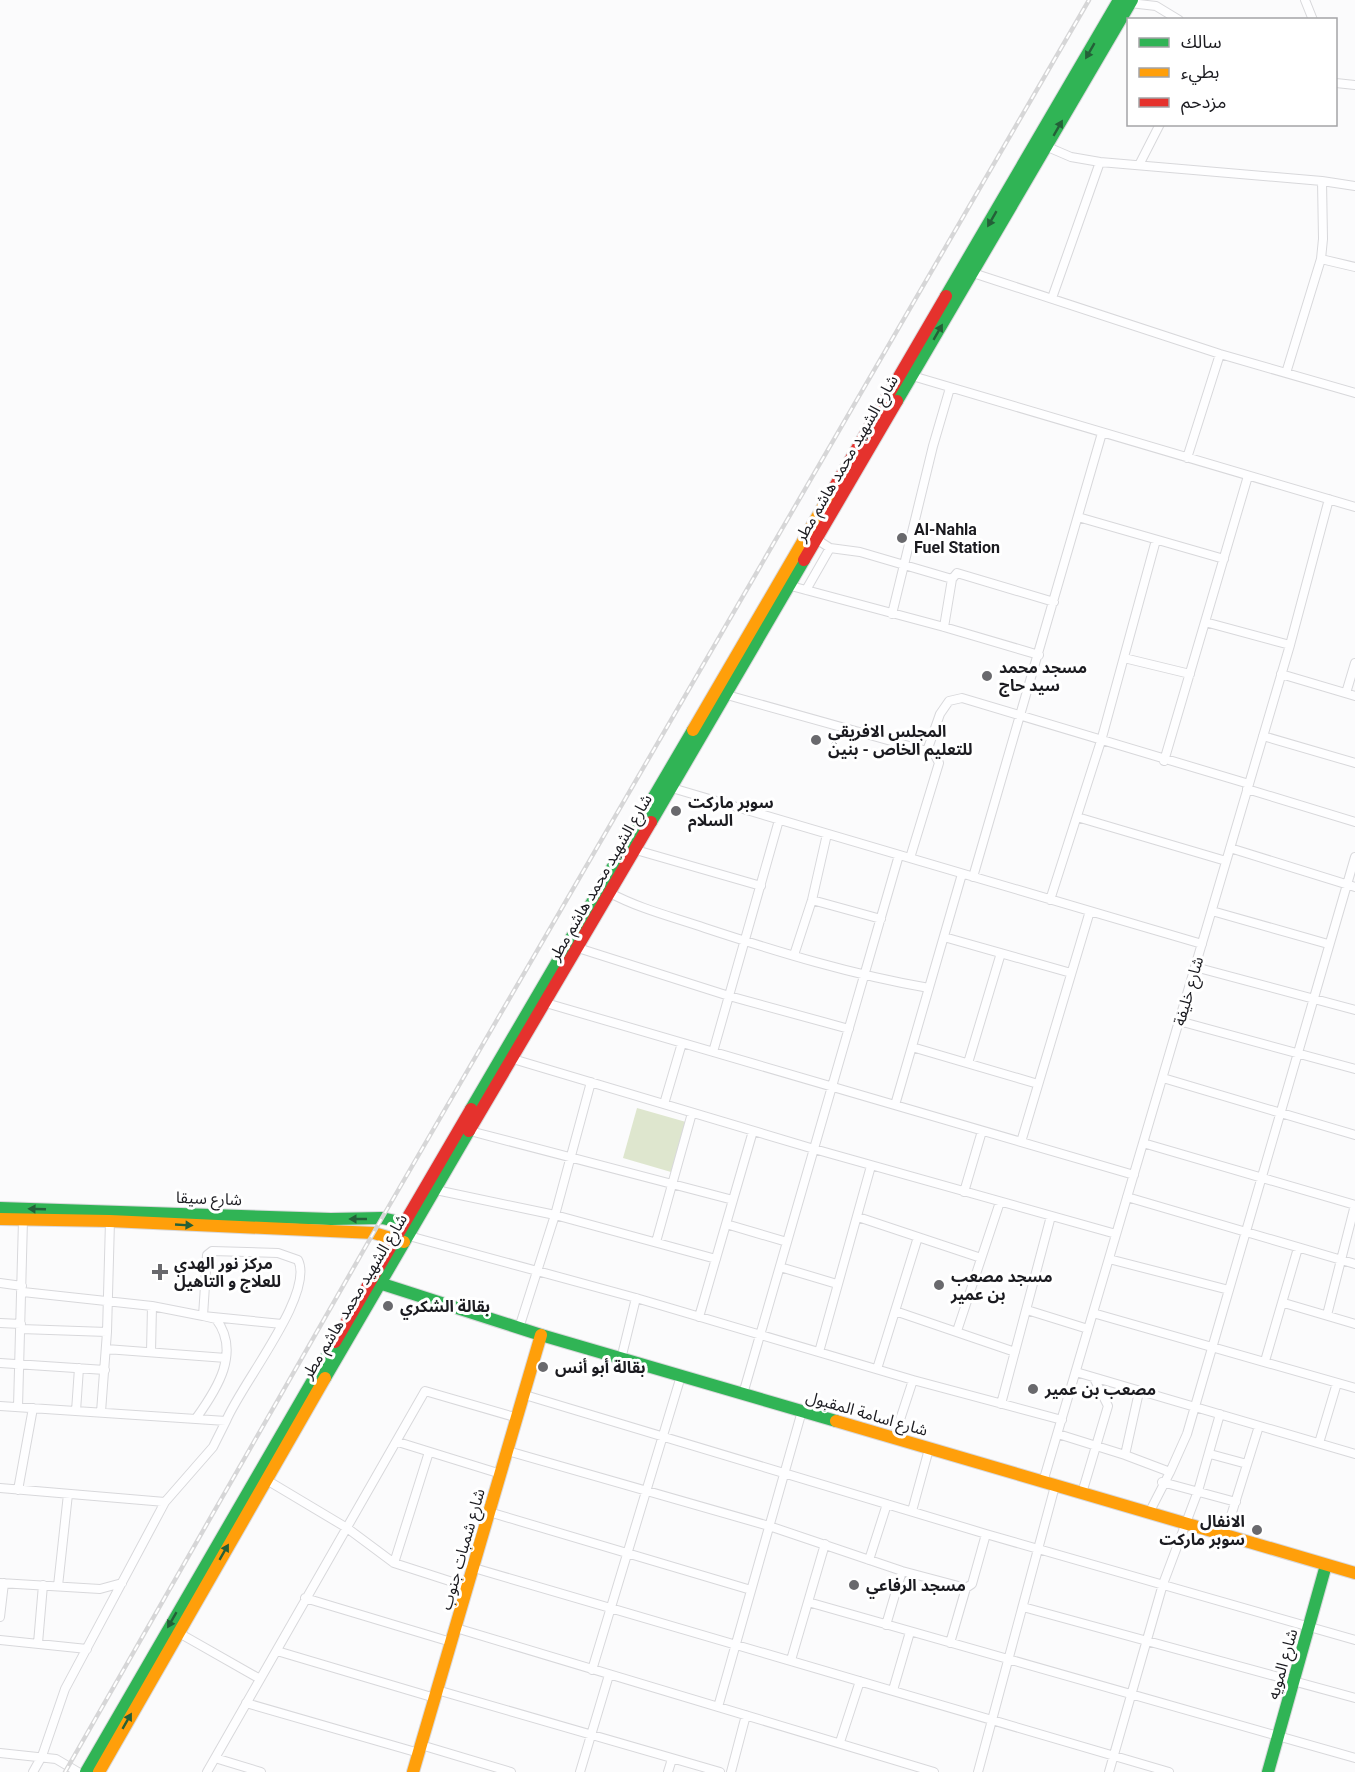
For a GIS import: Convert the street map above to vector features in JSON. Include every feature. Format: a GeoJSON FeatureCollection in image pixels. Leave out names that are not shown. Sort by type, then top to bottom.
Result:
{"type":"FeatureCollection","features":[{"type":"Feature","properties":{"kind":"main road","name":"شارع الشهيد محمد هاشم مطر"},"geometry":{"type":"LineString","coordinates":[[86,1772],[406,1233],[1126,1]]}},
{"type":"Feature","properties":{"kind":"main road","name":"شارع الشهيد محمد هاشم مطر"},"geometry":{"type":"LineString","coordinates":[[908,375],[973,273],[1041,145]]}},
{"type":"Feature","properties":{"kind":"main road","name":"شارع الشهيد محمد هاشم مطر"},"geometry":{"type":"LineString","coordinates":[[406,1233],[436,1190],[636,850],[790,586],[813,537]]}},
{"type":"Feature","properties":{"kind":"main road","name":"شارع سيقا"},"geometry":{"type":"LineString","coordinates":[[0,1208],[331,1219],[382,1218],[406,1233]]}},
{"type":"Feature","properties":{"kind":"main road","name":"شارع سيقا"},"geometry":{"type":"LineString","coordinates":[[0,1219],[406,1233]]}},
{"type":"Feature","properties":{"kind":"main road","name":"شارع الشهيد محمد هاشم مطر"},"geometry":{"type":"LineString","coordinates":[[99,1772],[376,1283]]}},
{"type":"Feature","properties":{"kind":"main road","name":"شارع اسامة المقبول"},"geometry":{"type":"LineString","coordinates":[[376,1283],[621,1359],[1082,1493],[1183,1525],[1355,1573]]}},
{"type":"Feature","properties":{"kind":"main road","name":"شارع شمبات جنوب"},"geometry":{"type":"LineString","coordinates":[[413,1772],[541,1335]]}},
{"type":"Feature","properties":{"kind":"main road","name":"شارع المويه"},"geometry":{"type":"LineString","coordinates":[[1268,1772],[1326,1565]]}},
{"type":"Feature","properties":{"kind":"street"},"geometry":{"type":"LineString","coordinates":[[1305,0],[1312,18]]}},
{"type":"Feature","properties":{"kind":"street"},"geometry":{"type":"LineString","coordinates":[[1126,1],[1156,6],[1176,18]]}},
{"type":"Feature","properties":{"kind":"street"},"geometry":{"type":"LineString","coordinates":[[1337,83],[1355,85]]}},
{"type":"Feature","properties":{"kind":"street"},"geometry":{"type":"LineString","coordinates":[[1139,165],[1159,126]]}},
{"type":"Feature","properties":{"kind":"street"},"geometry":{"type":"LineString","coordinates":[[1041,145],[1071,157],[1100,162],[1322,181],[1355,186]]}},
{"type":"Feature","properties":{"kind":"street"},"geometry":{"type":"LineString","coordinates":[[1052,298],[1100,162]]}},
{"type":"Feature","properties":{"kind":"street"},"geometry":{"type":"LineString","coordinates":[[1286,373],[1320,258],[1323,239],[1322,181]]}},
{"type":"Feature","properties":{"kind":"street"},"geometry":{"type":"LineString","coordinates":[[1320,258],[1355,267]]}},
{"type":"Feature","properties":{"kind":"street"},"geometry":{"type":"LineString","coordinates":[[973,273],[1220,354],[1355,393]]}},
{"type":"Feature","properties":{"kind":"street"},"geometry":{"type":"LineString","coordinates":[[1187,458],[1220,354]]}},
{"type":"Feature","properties":{"kind":"street"},"geometry":{"type":"LineString","coordinates":[[908,375],[1355,507]]}},
{"type":"Feature","properties":{"kind":"street"},"geometry":{"type":"LineString","coordinates":[[891,614],[950,388]]}},
{"type":"Feature","properties":{"kind":"street"},"geometry":{"type":"LineString","coordinates":[[973,877],[1102,433]]}},
{"type":"Feature","properties":{"kind":"street"},"geometry":{"type":"LineString","coordinates":[[1164,761],[1248,476]]}},
{"type":"Feature","properties":{"kind":"street","name":"شارع خليفة"},"geometry":{"type":"LineString","coordinates":[[978,1772],[1040,1548],[1058,1434],[1290,645],[1329,499]]}},
{"type":"Feature","properties":{"kind":"street"},"geometry":{"type":"LineString","coordinates":[[1078,517],[1224,559]]}},
{"type":"Feature","properties":{"kind":"street"},"geometry":{"type":"LineString","coordinates":[[813,537],[830,548],[860,552],[903,567],[952,579]]}},
{"type":"Feature","properties":{"kind":"street"},"geometry":{"type":"LineString","coordinates":[[1050,900],[1101,741],[1156,540]]}},
{"type":"Feature","properties":{"kind":"street"},"geometry":{"type":"LineString","coordinates":[[806,590],[830,548]]}},
{"type":"Feature","properties":{"kind":"street"},"geometry":{"type":"LineString","coordinates":[[944,627],[952,579],[954,575],[961,572],[1054,602]]}},
{"type":"Feature","properties":{"kind":"street"},"geometry":{"type":"LineString","coordinates":[[790,586],[944,627],[1039,656]]}},
{"type":"Feature","properties":{"kind":"street"},"geometry":{"type":"LineString","coordinates":[[1205,622],[1290,645]]}},
{"type":"Feature","properties":{"kind":"street"},"geometry":{"type":"LineString","coordinates":[[1124,658],[1190,674]]}},
{"type":"Feature","properties":{"kind":"street"},"geometry":{"type":"LineString","coordinates":[[1281,674],[1350,695],[1355,663]]}},
{"type":"Feature","properties":{"kind":"street"},"geometry":{"type":"LineString","coordinates":[[727,694],[934,753],[939,763],[910,858]]}},
{"type":"Feature","properties":{"kind":"street"},"geometry":{"type":"LineString","coordinates":[[927,751],[940,714],[949,701],[969,700],[1355,822]]}},
{"type":"Feature","properties":{"kind":"street"},"geometry":{"type":"LineString","coordinates":[[1263,736],[1355,763]]}},
{"type":"Feature","properties":{"kind":"street"},"geometry":{"type":"LineString","coordinates":[[672,788],[1202,944]]}},
{"type":"Feature","properties":{"kind":"street"},"geometry":{"type":"LineString","coordinates":[[1077,817],[1226,861]]}},
{"type":"Feature","properties":{"kind":"street"},"geometry":{"type":"LineString","coordinates":[[713,1052],[779,820]]}},
{"type":"Feature","properties":{"kind":"street"},"geometry":{"type":"LineString","coordinates":[[794,955],[812,900],[827,834]]}},
{"type":"Feature","properties":{"kind":"street"},"geometry":{"type":"LineString","coordinates":[[1230,848],[1351,885]]}},
{"type":"Feature","properties":{"kind":"street"},"geometry":{"type":"LineString","coordinates":[[636,850],[761,886]]}},
{"type":"Feature","properties":{"kind":"street"},"geometry":{"type":"LineString","coordinates":[[743,1394],[899,855]]}},
{"type":"Feature","properties":{"kind":"street"},"geometry":{"type":"LineString","coordinates":[[1149,1513],[1162,1482],[1182,1450],[1328,944],[1351,885],[1355,857]]}},
{"type":"Feature","properties":{"kind":"street"},"geometry":{"type":"LineString","coordinates":[[895,1105],[962,874]]}},
{"type":"Feature","properties":{"kind":"street"},"geometry":{"type":"LineString","coordinates":[[610,893],[635,905],[864,977],[929,988]]}},
{"type":"Feature","properties":{"kind":"street"},"geometry":{"type":"LineString","coordinates":[[812,900],[880,919]]}},
{"type":"Feature","properties":{"kind":"street"},"geometry":{"type":"LineString","coordinates":[[1021,1142],[1090,911]]}},
{"type":"Feature","properties":{"kind":"street"},"geometry":{"type":"LineString","coordinates":[[1212,911],[1328,944]]}},
{"type":"Feature","properties":{"kind":"street"},"geometry":{"type":"LineString","coordinates":[[944,937],[1071,973]]}},
{"type":"Feature","properties":{"kind":"street"},"geometry":{"type":"LineString","coordinates":[[578,948],[729,996],[849,1029]]}},
{"type":"Feature","properties":{"kind":"street"},"geometry":{"type":"LineString","coordinates":[[968,1063],[1001,953]]}},
{"type":"Feature","properties":{"kind":"street"},"geometry":{"type":"LineString","coordinates":[[1195,967],[1355,1010]]}},
{"type":"Feature","properties":{"kind":"street"},"geometry":{"type":"LineString","coordinates":[[546,1003],[1134,1175]]}},
{"type":"Feature","properties":{"kind":"street"},"geometry":{"type":"LineString","coordinates":[[1179,1021],[1355,1069]]}},
{"type":"Feature","properties":{"kind":"street"},"geometry":{"type":"LineString","coordinates":[[664,1104],[682,1043]]}},
{"type":"Feature","properties":{"kind":"street"},"geometry":{"type":"LineString","coordinates":[[912,1047],[1038,1084]]}},
{"type":"Feature","properties":{"kind":"street"},"geometry":{"type":"LineString","coordinates":[[513,1059],[871,1166],[1116,1234]]}},
{"type":"Feature","properties":{"kind":"street"},"geometry":{"type":"LineString","coordinates":[[1163,1077],[1355,1135]]}},
{"type":"Feature","properties":{"kind":"street"},"geometry":{"type":"LineString","coordinates":[[519,1328],[555,1215],[591,1082]]}},
{"type":"Feature","properties":{"kind":"street"},"geometry":{"type":"LineString","coordinates":[[656,1242],[692,1113]]}},
{"type":"Feature","properties":{"kind":"street"},"geometry":{"type":"LineString","coordinates":[[471,1131],[733,1200]]}},
{"type":"Feature","properties":{"kind":"street"},"geometry":{"type":"LineString","coordinates":[[699,1317],[753,1131]]}},
{"type":"Feature","properties":{"kind":"street"},"geometry":{"type":"LineString","coordinates":[[964,1192],[982,1131]]}},
{"type":"Feature","properties":{"kind":"street"},"geometry":{"type":"LineString","coordinates":[[1143,1143],[1355,1204],[1327,1315]]}},
{"type":"Feature","properties":{"kind":"street"},"geometry":{"type":"LineString","coordinates":[[819,1352],[871,1166]]}},
{"type":"Feature","properties":{"kind":"street"},"geometry":{"type":"LineString","coordinates":[[436,1190],[555,1215],[716,1259]]}},
{"type":"Feature","properties":{"kind":"street"},"geometry":{"type":"LineString","coordinates":[[1127,1197],[1355,1264]]}},
{"type":"Feature","properties":{"kind":"street"},"geometry":{"type":"LineString","coordinates":[[957,1331],[1000,1202]]}},
{"type":"Feature","properties":{"kind":"street"},"geometry":{"type":"LineString","coordinates":[[1001,1404],[1051,1216]]}},
{"type":"Feature","properties":{"kind":"street"},"geometry":{"type":"LineString","coordinates":[[858,1217],[981,1258]]}},
{"type":"Feature","properties":{"kind":"street"},"geometry":{"type":"LineString","coordinates":[[18,1407],[24,1220]]}},
{"type":"Feature","properties":{"kind":"street"},"geometry":{"type":"LineString","coordinates":[[101,1412],[107,1332],[110,1221]]}},
{"type":"Feature","properties":{"kind":"street"},"geometry":{"type":"LineString","coordinates":[[726,1224],[787,1242]]}},
{"type":"Feature","properties":{"kind":"street"},"geometry":{"type":"LineString","coordinates":[[406,1233],[537,1273],[636,1298],[913,1380],[1062,1420]]}},
{"type":"Feature","properties":{"kind":"street"},"geometry":{"type":"LineString","coordinates":[[878,1369],[918,1236]]}},
{"type":"Feature","properties":{"kind":"street"},"geometry":{"type":"LineString","coordinates":[[1265,1361],[1284,1303],[1298,1248]]}},
{"type":"Feature","properties":{"kind":"street"},"geometry":{"type":"LineString","coordinates":[[33,1772],[42,1756],[65,1689],[165,1502],[213,1447],[235,1399],[297,1297],[301,1267],[298,1260],[278,1253],[209,1252],[206,1260],[203,1317]]}},
{"type":"Feature","properties":{"kind":"street"},"geometry":{"type":"LineString","coordinates":[[1109,1259],[1228,1290]]}},
{"type":"Feature","properties":{"kind":"street"},"geometry":{"type":"LineString","coordinates":[[780,1267],[837,1284]]}},
{"type":"Feature","properties":{"kind":"street"},"geometry":{"type":"LineString","coordinates":[[0,1283],[22,1289],[152,1306],[216,1319],[221,1327],[226,1358],[222,1379],[197,1417]]}},
{"type":"Feature","properties":{"kind":"street"},"geometry":{"type":"LineString","coordinates":[[621,1359],[636,1298]]}},
{"type":"Feature","properties":{"kind":"street"},"geometry":{"type":"LineString","coordinates":[[1284,1303],[1355,1324]]}},
{"type":"Feature","properties":{"kind":"street"},"geometry":{"type":"LineString","coordinates":[[151,1352],[152,1306]]}},
{"type":"Feature","properties":{"kind":"street"},"geometry":{"type":"LineString","coordinates":[[1027,1310],[1088,1329]]}},
{"type":"Feature","properties":{"kind":"street"},"geometry":{"type":"LineString","coordinates":[[895,1311],[1015,1352]]}},
{"type":"Feature","properties":{"kind":"street"},"geometry":{"type":"LineString","coordinates":[[1093,1313],[1355,1388]]}},
{"type":"Feature","properties":{"kind":"street"},"geometry":{"type":"LineString","coordinates":[[203,1317],[282,1324]]}},
{"type":"Feature","properties":{"kind":"street"},"geometry":{"type":"LineString","coordinates":[[0,1323],[21,1327],[107,1332]]}},
{"type":"Feature","properties":{"kind":"street"},"geometry":{"type":"LineString","coordinates":[[106,1349],[226,1358]]}},
{"type":"Feature","properties":{"kind":"street"},"geometry":{"type":"LineString","coordinates":[[0,1363],[105,1370]]}},
{"type":"Feature","properties":{"kind":"street"},"geometry":{"type":"LineString","coordinates":[[76,1411],[80,1368]]}},
{"type":"Feature","properties":{"kind":"street"},"geometry":{"type":"LineString","coordinates":[[1076,1372],[1355,1454]]}},
{"type":"Feature","properties":{"kind":"street"},"geometry":{"type":"LineString","coordinates":[[592,1670],[681,1376]]}},
{"type":"Feature","properties":{"kind":"street"},"geometry":{"type":"LineString","coordinates":[[1082,1493],[1108,1406],[1094,1378]]}},
{"type":"Feature","properties":{"kind":"street"},"geometry":{"type":"LineString","coordinates":[[894,1438],[913,1380]]}},
{"type":"Feature","properties":{"kind":"street"},"geometry":{"type":"LineString","coordinates":[[1319,1443],[1337,1383]]}},
{"type":"Feature","properties":{"kind":"street"},"geometry":{"type":"LineString","coordinates":[[207,1772],[305,1598],[398,1442],[425,1391],[518,1418]]}},
{"type":"Feature","properties":{"kind":"street"},"geometry":{"type":"LineString","coordinates":[[1125,1455],[1139,1392]]}},
{"type":"Feature","properties":{"kind":"street"},"geometry":{"type":"LineString","coordinates":[[525,1395],[664,1435],[986,1534],[1355,1640]]}},
{"type":"Feature","properties":{"kind":"street"},"geometry":{"type":"LineString","coordinates":[[0,1406],[197,1417],[226,1421]]}},
{"type":"Feature","properties":{"kind":"street"},"geometry":{"type":"LineString","coordinates":[[18,1490],[33,1408]]}},
{"type":"Feature","properties":{"kind":"street"},"geometry":{"type":"LineString","coordinates":[[718,1707],[802,1412]]}},
{"type":"Feature","properties":{"kind":"street"},"geometry":{"type":"LineString","coordinates":[[1109,1772],[1163,1584],[1183,1525],[1198,1491],[1220,1414]]}},
{"type":"Feature","properties":{"kind":"street"},"geometry":{"type":"LineString","coordinates":[[1225,1535],[1259,1426]]}},
{"type":"Feature","properties":{"kind":"street"},"geometry":{"type":"LineString","coordinates":[[1058,1434],[1170,1472]]}},
{"type":"Feature","properties":{"kind":"street"},"geometry":{"type":"LineString","coordinates":[[398,1442],[501,1474]]}},
{"type":"Feature","properties":{"kind":"street"},"geometry":{"type":"LineString","coordinates":[[912,1511],[930,1449]]}},
{"type":"Feature","properties":{"kind":"street"},"geometry":{"type":"LineString","coordinates":[[508,1451],[825,1544],[902,1571],[966,1588]]}},
{"type":"Feature","properties":{"kind":"street"},"geometry":{"type":"LineString","coordinates":[[394,1563],[429,1452]]}},
{"type":"Feature","properties":{"kind":"street"},"geometry":{"type":"LineString","coordinates":[[1210,1454],[1247,1464]]}},
{"type":"Feature","properties":{"kind":"street"},"geometry":{"type":"LineString","coordinates":[[265,1479],[347,1528],[394,1563],[468,1587]]}},
{"type":"Feature","properties":{"kind":"street"},"geometry":{"type":"LineString","coordinates":[[1162,1482],[1236,1502]]}},
{"type":"Feature","properties":{"kind":"street"},"geometry":{"type":"LineString","coordinates":[[0,1488],[165,1502]]}},
{"type":"Feature","properties":{"kind":"street"},"geometry":{"type":"LineString","coordinates":[[58,1586],[68,1494]]}},
{"type":"Feature","properties":{"kind":"street"},"geometry":{"type":"LineString","coordinates":[[869,1560],[887,1504]]}},
{"type":"Feature","properties":{"kind":"street"},"geometry":{"type":"LineString","coordinates":[[489,1512],[751,1590]]}},
{"type":"Feature","properties":{"kind":"street"},"geometry":{"type":"LineString","coordinates":[[950,1643],[966,1588],[972,1584],[986,1534]]}},
{"type":"Feature","properties":{"kind":"street"},"geometry":{"type":"LineString","coordinates":[[790,1660],[825,1544]]}},
{"type":"Feature","properties":{"kind":"street"},"geometry":{"type":"LineString","coordinates":[[474,1568],[1169,1772]]}},
{"type":"Feature","properties":{"kind":"street"},"geometry":{"type":"LineString","coordinates":[[886,1625],[902,1571]]}},
{"type":"Feature","properties":{"kind":"street"},"geometry":{"type":"LineString","coordinates":[[0,1617],[2,1583],[100,1589],[122,1583]]}},
{"type":"Feature","properties":{"kind":"street"},"geometry":{"type":"LineString","coordinates":[[38,1643],[43,1585]]}},
{"type":"Feature","properties":{"kind":"street"},"geometry":{"type":"LineString","coordinates":[[305,1598],[452,1642]]}},
{"type":"Feature","properties":{"kind":"street"},"geometry":{"type":"LineString","coordinates":[[808,1602],[1278,1738],[1355,1758]]}},
{"type":"Feature","properties":{"kind":"street"},"geometry":{"type":"LineString","coordinates":[[1023,1607],[1355,1698]]}},
{"type":"Feature","properties":{"kind":"street"},"geometry":{"type":"LineString","coordinates":[[456,1628],[840,1742],[906,1768],[934,1772]]}},
{"type":"Feature","properties":{"kind":"street"},"geometry":{"type":"LineString","coordinates":[[179,1632],[260,1679]]}},
{"type":"Feature","properties":{"kind":"street"},"geometry":{"type":"LineString","coordinates":[[893,1690],[910,1632]]}},
{"type":"Feature","properties":{"kind":"street"},"geometry":{"type":"LineString","coordinates":[[0,1640],[87,1649]]}},
{"type":"Feature","properties":{"kind":"street"},"geometry":{"type":"LineString","coordinates":[[277,1651],[591,1734],[720,1772]]}},
{"type":"Feature","properties":{"kind":"street"},"geometry":{"type":"LineString","coordinates":[[580,1772],[609,1675]]}},
{"type":"Feature","properties":{"kind":"street"},"geometry":{"type":"LineString","coordinates":[[840,1742],[860,1681]]}},
{"type":"Feature","properties":{"kind":"street"},"geometry":{"type":"LineString","coordinates":[[246,1703],[511,1772]]}},
{"type":"Feature","properties":{"kind":"street"},"geometry":{"type":"LineString","coordinates":[[731,1772],[746,1715]]}},
{"type":"Feature","properties":{"kind":"street"},"geometry":{"type":"LineString","coordinates":[[0,1753],[42,1756],[65,1763],[78,1772]]}},
{"type":"Feature","properties":{"kind":"street"},"geometry":{"type":"LineString","coordinates":[[215,1758],[261,1772]]}},
{"type":"Feature","properties":{"kind":"street"},"geometry":{"type":"LineString","coordinates":[[668,1772],[672,1759]]}},
{"type":"Feature","properties":{"kind":"green space"},"geometry":{"type":"Polygon","coordinates":[[[637,1108],[686,1122],[671,1172],[623,1158],[637,1108]]]}},
{"type":"Feature","properties":{"kind":"railway"},"geometry":{"type":"LineString","coordinates":[[65,1772],[382,1218],[1089,0]]}},
{"type":"Feature","properties":{"kind":"traffic: fast"},"geometry":{"type":"LineString","coordinates":[[946,296],[1119,0]]}},
{"type":"Feature","properties":{"kind":"traffic: fast"},"geometry":{"type":"LineString","coordinates":[[897,401],[1132,0]]}},
{"type":"Feature","properties":{"kind":"traffic: fast"},"geometry":{"type":"LineString","coordinates":[[651,822],[804,560]]}},
{"type":"Feature","properties":{"kind":"traffic: fast"},"geometry":{"type":"LineString","coordinates":[[471,1109],[693,730]]}},
{"type":"Feature","properties":{"kind":"traffic: fast"},"geometry":{"type":"LineString","coordinates":[[325,1378],[469,1131]]}},
{"type":"Feature","properties":{"kind":"traffic: fast"},"geometry":{"type":"LineString","coordinates":[[0,1208],[331,1219],[382,1218],[413,1225]]}},
{"type":"Feature","properties":{"kind":"traffic: fast"},"geometry":{"type":"LineString","coordinates":[[373,1281],[541,1335],[836,1421]]}},
{"type":"Feature","properties":{"kind":"traffic: fast"},"geometry":{"type":"LineString","coordinates":[[86,1772],[335,1342]]}},
{"type":"Feature","properties":{"kind":"traffic: fast"},"geometry":{"type":"LineString","coordinates":[[1268,1772],[1326,1565]]}},
{"type":"Feature","properties":{"kind":"traffic: slow"},"geometry":{"type":"LineString","coordinates":[[693,730],[834,488]]}},
{"type":"Feature","properties":{"kind":"traffic: slow"},"geometry":{"type":"LineString","coordinates":[[0,1219],[110,1221],[374,1233],[404,1242]]}},
{"type":"Feature","properties":{"kind":"traffic: slow"},"geometry":{"type":"LineString","coordinates":[[413,1772],[541,1335]]}},
{"type":"Feature","properties":{"kind":"traffic: slow"},"geometry":{"type":"LineString","coordinates":[[99,1772],[325,1378]]}},
{"type":"Feature","properties":{"kind":"traffic: slow"},"geometry":{"type":"LineString","coordinates":[[836,1421],[1355,1573]]}},
{"type":"Feature","properties":{"kind":"traffic: jam"},"geometry":{"type":"LineString","coordinates":[[834,488],[946,296]]}},
{"type":"Feature","properties":{"kind":"traffic: jam"},"geometry":{"type":"LineString","coordinates":[[804,560],[897,401]]}},
{"type":"Feature","properties":{"kind":"traffic: jam"},"geometry":{"type":"LineString","coordinates":[[469,1131],[651,822]]}},
{"type":"Feature","properties":{"kind":"traffic: jam"},"geometry":{"type":"LineString","coordinates":[[335,1342],[471,1109]]}},
{"type":"Feature","properties":{"kind":"place","name":"Al-Nahla Fuel Station"},"geometry":{"type":"Point","coordinates":[902,538]}},
{"type":"Feature","properties":{"kind":"place","name":"مسجد محمد سيد حاج"},"geometry":{"type":"Point","coordinates":[987,676]}},
{"type":"Feature","properties":{"kind":"place","name":"المجلس الافريقي للتعليم الخاص - بنين"},"geometry":{"type":"Point","coordinates":[816,740]}},
{"type":"Feature","properties":{"kind":"place","name":"سوبر ماركت السلام"},"geometry":{"type":"Point","coordinates":[676,811]}},
{"type":"Feature","properties":{"kind":"place","name":"مركز نور الهدي للعلاج و التاهيل"},"geometry":{"type":"Point","coordinates":[160,1272]}},
{"type":"Feature","properties":{"kind":"place","name":"مسجد مصعب بن عمير"},"geometry":{"type":"Point","coordinates":[939,1285]}},
{"type":"Feature","properties":{"kind":"place","name":"بقالة الشكري"},"geometry":{"type":"Point","coordinates":[388,1306]}},
{"type":"Feature","properties":{"kind":"place","name":"بقالة أبو أنس"},"geometry":{"type":"Point","coordinates":[543,1367]}},
{"type":"Feature","properties":{"kind":"place","name":"مصعب بن عمير"},"geometry":{"type":"Point","coordinates":[1033,1389]}},
{"type":"Feature","properties":{"kind":"place","name":"الانفال سوبر ماركت"},"geometry":{"type":"Point","coordinates":[1257,1530]}},
{"type":"Feature","properties":{"kind":"place","name":"مسجد الرفاعي"},"geometry":{"type":"Point","coordinates":[854,1585]}}]}
